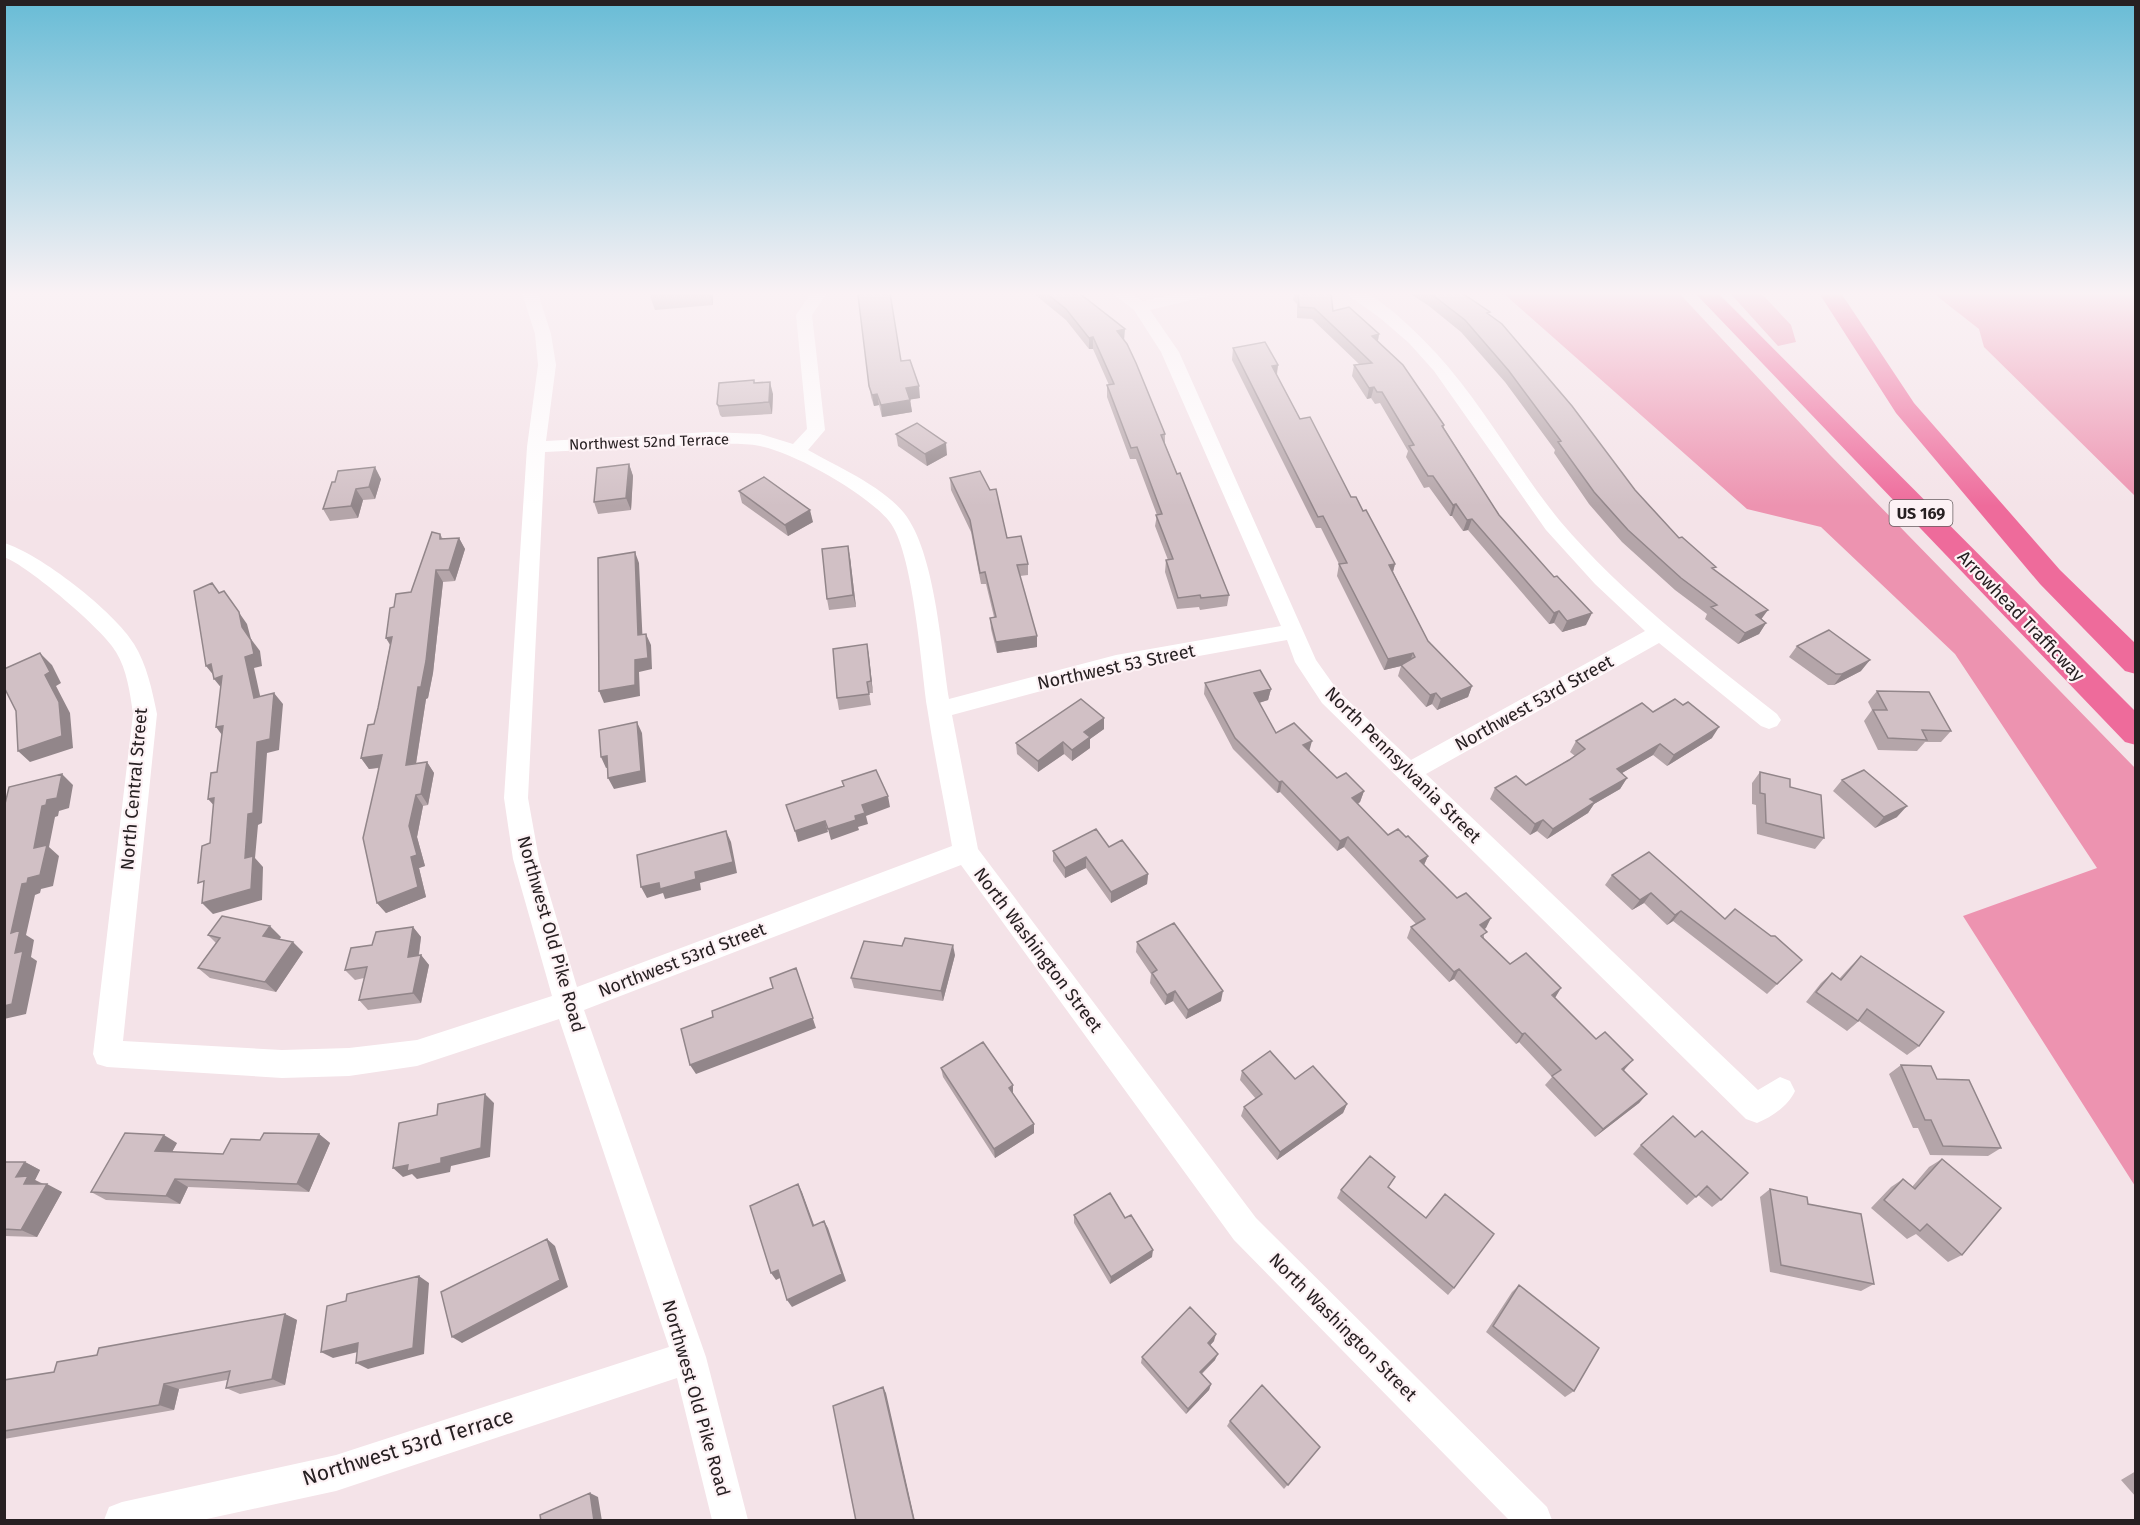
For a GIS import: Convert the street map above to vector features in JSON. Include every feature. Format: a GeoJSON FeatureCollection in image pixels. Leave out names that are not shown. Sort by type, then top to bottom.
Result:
{"type":"FeatureCollection","features":[{"type":"Feature","properties":{"kind":"highway","name":"Arrowhead Trafficway"},"geometry":{"type":"LineString","coordinates":[[1776,364],[2136,733]]}},
{"type":"Feature","properties":{"kind":"highway","name":"US 169"},"geometry":{"type":"LineString","coordinates":[[1876,364],[1905,408],[2050,577],[2136,663]]}},
{"type":"Feature","properties":{"kind":"street","name":"Northwest Old Pike Road"},"geometry":{"type":"LineString","coordinates":[[547,364],[536,447],[516,798],[526,859],[568,1003],[689,1357],[730,1521]]}},
{"type":"Feature","properties":{"kind":"street"},"geometry":{"type":"LineString","coordinates":[[797,451],[816,430],[809,364]]}},
{"type":"Feature","properties":{"kind":"street","name":"North Pennsylvania Street"},"geometry":{"type":"LineString","coordinates":[[1175,364],[1306,662],[1330,697],[1757,1109],[1780,1091]]}},
{"type":"Feature","properties":{"kind":"street"},"geometry":{"type":"LineString","coordinates":[[1439,364],[1526,491],[1585,562],[1659,633],[1769,720]]}},
{"type":"Feature","properties":{"kind":"street","name":"Northwest 52nd Terrace"},"geometry":{"type":"LineString","coordinates":[[536,447],[710,438],[760,440],[797,451]]}},
{"type":"Feature","properties":{"kind":"street","name":"North Washington Street"},"geometry":{"type":"LineString","coordinates":[[797,451],[882,502],[906,532],[916,558],[939,710],[966,852],[1245,1229],[1534,1521]]}},
{"type":"Feature","properties":{"kind":"street","name":"North Central Street"},"geometry":{"type":"LineString","coordinates":[[4,550],[16,554],[98,618],[124,645],[140,685],[145,714],[107,1054]]}},
{"type":"Feature","properties":{"kind":"street","name":"Northwest 53 Street"},"geometry":{"type":"LineString","coordinates":[[939,710],[1116,663],[1294,631]]}},
{"type":"Feature","properties":{"kind":"street","name":"Northwest 53rd Street"},"geometry":{"type":"LineString","coordinates":[[1408,774],[1659,633]]}},
{"type":"Feature","properties":{"kind":"street","name":"Northwest 53rd Street"},"geometry":{"type":"LineString","coordinates":[[107,1054],[282,1064],[349,1062],[417,1053],[568,1003],[966,852]]}},
{"type":"Feature","properties":{"kind":"street","name":"Northwest 53rd Terrace"},"geometry":{"type":"LineString","coordinates":[[122,1521],[336,1473],[689,1357]]}},
{"type":"Feature","properties":{"kind":"shaded area"},"geometry":{"type":"Polygon","coordinates":[[[1583,364],[1745,364],[1830,455],[2135,768],[2135,1186],[1963,916],[2097,868],[1955,654],[1821,527],[1747,509],[1583,364]]]}},
{"type":"Feature","properties":{"kind":"shaded area"},"geometry":{"type":"Polygon","coordinates":[[[2001,364],[2135,364],[2135,496],[2001,364]]]}},
{"type":"Feature","properties":{"kind":"building"},"geometry":{"type":"Polygon","coordinates":[[[866,364],[911,364],[919,386],[906,388],[910,400],[881,405],[877,394],[872,395],[866,364]]]}},
{"type":"Feature","properties":{"kind":"building"},"geometry":{"type":"Polygon","coordinates":[[[1105,364],[1136,364],[1165,434],[1161,435],[1177,474],[1180,473],[1229,595],[1178,598],[1166,560],[1173,559],[1156,515],[1162,514],[1137,447],[1131,448],[1107,385],[1114,384],[1105,364]]]}},
{"type":"Feature","properties":{"kind":"building"},"geometry":{"type":"Polygon","coordinates":[[[1241,364],[1278,364],[1272,366],[1300,419],[1310,417],[1351,497],[1356,497],[1363,511],[1366,510],[1395,564],[1389,565],[1428,641],[1472,686],[1441,699],[1436,693],[1430,695],[1401,665],[1415,657],[1413,653],[1388,659],[1339,564],[1347,563],[1323,516],[1318,517],[1241,364]]]}},
{"type":"Feature","properties":{"kind":"building"},"geometry":{"type":"Polygon","coordinates":[[[1503,364],[1536,364],[1572,406],[1635,490],[1679,538],[1682,537],[1716,567],[1712,568],[1768,610],[1756,615],[1766,623],[1745,633],[1711,607],[1717,605],[1681,578],[1628,530],[1594,492],[1558,442],[1561,441],[1503,364]]]}},
{"type":"Feature","properties":{"kind":"building"},"geometry":{"type":"Polygon","coordinates":[[[1354,365],[1403,365],[1444,425],[1442,426],[1499,515],[1554,577],[1557,576],[1592,613],[1567,621],[1559,611],[1554,613],[1472,519],[1467,520],[1456,504],[1453,505],[1433,476],[1428,476],[1409,446],[1414,445],[1382,392],[1377,392],[1374,387],[1369,388],[1354,365]]]}},
{"type":"Feature","properties":{"kind":"building"},"geometry":{"type":"Polygon","coordinates":[[[754,380],[754,383],[770,382],[769,402],[719,406],[717,404],[719,383],[754,380]]]}},
{"type":"Feature","properties":{"kind":"building"},"geometry":{"type":"Polygon","coordinates":[[[917,423],[946,443],[925,454],[896,434],[917,423]]]}},
{"type":"Feature","properties":{"kind":"building"},"geometry":{"type":"Polygon","coordinates":[[[629,464],[626,498],[594,502],[597,468],[629,464]]]}},
{"type":"Feature","properties":{"kind":"building"},"geometry":{"type":"Polygon","coordinates":[[[375,467],[369,487],[356,489],[351,506],[323,509],[338,471],[375,467]]]}},
{"type":"Feature","properties":{"kind":"building"},"geometry":{"type":"Polygon","coordinates":[[[980,471],[990,490],[996,489],[1007,538],[1021,536],[1028,564],[1017,565],[1037,636],[996,642],[990,618],[996,617],[985,572],[980,573],[970,520],[950,478],[980,471]]]}},
{"type":"Feature","properties":{"kind":"building"},"geometry":{"type":"Polygon","coordinates":[[[764,477],[810,510],[785,525],[739,491],[764,477]]]}},
{"type":"Feature","properties":{"kind":"building"},"geometry":{"type":"Polygon","coordinates":[[[432,532],[440,534],[440,539],[459,538],[449,570],[436,570],[426,661],[421,687],[418,687],[406,765],[427,762],[421,794],[416,795],[409,826],[417,855],[411,857],[418,887],[377,903],[363,838],[382,755],[361,758],[368,725],[374,724],[392,637],[386,638],[390,608],[394,607],[396,594],[411,592],[432,532]]]}},
{"type":"Feature","properties":{"kind":"building"},"geometry":{"type":"Polygon","coordinates":[[[848,546],[853,595],[827,599],[822,549],[848,546]]]}},
{"type":"Feature","properties":{"kind":"building"},"geometry":{"type":"Polygon","coordinates":[[[635,552],[638,635],[646,634],[648,658],[635,660],[635,685],[599,691],[598,558],[635,552]]]}},
{"type":"Feature","properties":{"kind":"building"},"geometry":{"type":"Polygon","coordinates":[[[212,583],[219,593],[224,591],[239,612],[242,627],[251,640],[254,654],[245,657],[254,698],[274,693],[270,739],[257,742],[253,813],[248,814],[245,858],[253,856],[251,889],[202,903],[204,881],[198,883],[202,846],[210,843],[214,798],[208,799],[211,773],[217,772],[223,726],[216,727],[222,676],[214,679],[211,664],[206,666],[194,591],[212,583]]]}},
{"type":"Feature","properties":{"kind":"building"},"geometry":{"type":"Polygon","coordinates":[[[1829,630],[1870,660],[1842,674],[1836,674],[1797,646],[1829,630]]]}},
{"type":"Feature","properties":{"kind":"building"},"geometry":{"type":"Polygon","coordinates":[[[867,644],[871,681],[867,682],[869,694],[837,698],[833,649],[867,644]]]}},
{"type":"Feature","properties":{"kind":"building"},"geometry":{"type":"Polygon","coordinates":[[[40,653],[50,672],[45,675],[59,702],[62,736],[18,751],[16,711],[4,687],[4,669],[40,653]]]}},
{"type":"Feature","properties":{"kind":"building"},"geometry":{"type":"Polygon","coordinates":[[[1260,670],[1271,689],[1254,693],[1276,733],[1294,723],[1312,741],[1303,745],[1337,778],[1346,773],[1364,791],[1352,798],[1388,835],[1398,829],[1406,837],[1408,836],[1428,856],[1420,861],[1457,898],[1466,893],[1491,918],[1480,925],[1487,932],[1481,936],[1510,964],[1526,953],[1561,988],[1552,995],[1596,1039],[1605,1032],[1633,1060],[1622,1069],[1647,1094],[1603,1129],[1552,1076],[1561,1070],[1525,1033],[1522,1034],[1459,969],[1454,972],[1411,927],[1425,919],[1348,837],[1340,841],[1282,781],[1279,782],[1235,738],[1205,683],[1260,670]]]}},
{"type":"Feature","properties":{"kind":"building"},"geometry":{"type":"Polygon","coordinates":[[[1877,691],[1929,692],[1951,731],[1922,730],[1927,740],[1888,738],[1873,710],[1887,710],[1877,691]]]}},
{"type":"Feature","properties":{"kind":"building"},"geometry":{"type":"Polygon","coordinates":[[[1081,699],[1104,718],[1084,732],[1090,737],[1072,750],[1063,742],[1038,761],[1016,743],[1081,699]]]}},
{"type":"Feature","properties":{"kind":"building"},"geometry":{"type":"Polygon","coordinates":[[[1675,699],[1683,705],[1688,702],[1719,727],[1674,755],[1660,744],[1617,769],[1627,778],[1590,799],[1595,802],[1553,829],[1543,820],[1535,824],[1495,788],[1516,776],[1526,785],[1585,749],[1576,741],[1642,703],[1653,712],[1675,699]]]}},
{"type":"Feature","properties":{"kind":"building"},"geometry":{"type":"Polygon","coordinates":[[[637,722],[641,771],[608,778],[607,756],[601,757],[599,730],[637,722]]]}},
{"type":"Feature","properties":{"kind":"building"},"geometry":{"type":"Polygon","coordinates":[[[876,770],[888,796],[862,805],[865,813],[855,816],[856,820],[828,829],[825,821],[795,831],[786,805],[844,786],[842,781],[876,770]]]}},
{"type":"Feature","properties":{"kind":"building"},"geometry":{"type":"Polygon","coordinates":[[[1864,770],[1907,806],[1884,817],[1842,780],[1864,770]]]}},
{"type":"Feature","properties":{"kind":"building"},"geometry":{"type":"Polygon","coordinates":[[[1760,772],[1790,779],[1790,787],[1821,795],[1824,838],[1766,823],[1765,794],[1760,793],[1760,772]]]}},
{"type":"Feature","properties":{"kind":"building"},"geometry":{"type":"Polygon","coordinates":[[[62,774],[57,798],[47,800],[46,805],[42,806],[34,848],[47,845],[40,875],[28,878],[27,883],[22,884],[11,933],[20,930],[15,953],[23,951],[12,1004],[4,1006],[4,808],[9,787],[62,774]]]}},
{"type":"Feature","properties":{"kind":"building"},"geometry":{"type":"Polygon","coordinates":[[[1096,829],[1109,847],[1122,840],[1148,874],[1111,892],[1086,857],[1065,868],[1053,851],[1096,829]]]}},
{"type":"Feature","properties":{"kind":"building"},"geometry":{"type":"Polygon","coordinates":[[[726,831],[733,862],[695,872],[696,879],[660,889],[659,883],[641,887],[637,855],[726,831]]]}},
{"type":"Feature","properties":{"kind":"building"},"geometry":{"type":"Polygon","coordinates":[[[1649,852],[1725,919],[1735,909],[1771,936],[1775,936],[1802,960],[1777,984],[1681,911],[1675,915],[1651,893],[1640,900],[1612,875],[1649,852]]]}},
{"type":"Feature","properties":{"kind":"building"},"geometry":{"type":"Polygon","coordinates":[[[222,916],[270,926],[263,936],[293,942],[265,982],[198,968],[220,938],[208,935],[222,916]]]}},
{"type":"Feature","properties":{"kind":"building"},"geometry":{"type":"Polygon","coordinates":[[[1174,923],[1223,991],[1188,1010],[1175,991],[1167,995],[1152,973],[1157,970],[1137,942],[1174,923]]]}},
{"type":"Feature","properties":{"kind":"building"},"geometry":{"type":"Polygon","coordinates":[[[413,927],[408,957],[421,955],[413,993],[359,1000],[367,967],[345,970],[351,948],[372,945],[376,932],[413,927]]]}},
{"type":"Feature","properties":{"kind":"building"},"geometry":{"type":"Polygon","coordinates":[[[905,938],[953,945],[941,991],[851,978],[864,941],[902,946],[905,938]]]}},
{"type":"Feature","properties":{"kind":"building"},"geometry":{"type":"Polygon","coordinates":[[[1861,956],[1944,1012],[1919,1046],[1867,1009],[1858,1021],[1816,992],[1832,973],[1841,980],[1861,956]]]}},
{"type":"Feature","properties":{"kind":"building"},"geometry":{"type":"Polygon","coordinates":[[[796,968],[813,1018],[690,1065],[681,1029],[713,1017],[712,1011],[773,988],[770,978],[796,968]]]}},
{"type":"Feature","properties":{"kind":"building"},"geometry":{"type":"Polygon","coordinates":[[[983,1042],[1013,1085],[1009,1088],[1034,1124],[994,1149],[941,1068],[983,1042]]]}},
{"type":"Feature","properties":{"kind":"building"},"geometry":{"type":"Polygon","coordinates":[[[1270,1051],[1295,1079],[1313,1066],[1347,1104],[1280,1152],[1244,1107],[1262,1094],[1242,1071],[1270,1051]]]}},
{"type":"Feature","properties":{"kind":"building"},"geometry":{"type":"Polygon","coordinates":[[[1901,1065],[1931,1066],[1937,1079],[1969,1080],[2001,1148],[1943,1146],[1931,1120],[1925,1120],[1901,1065]]]}},
{"type":"Feature","properties":{"kind":"building"},"geometry":{"type":"Polygon","coordinates":[[[485,1094],[481,1148],[441,1158],[441,1163],[407,1171],[408,1165],[393,1168],[399,1123],[437,1115],[438,1104],[485,1094]]]}},
{"type":"Feature","properties":{"kind":"building"},"geometry":{"type":"Polygon","coordinates":[[[1673,1116],[1695,1137],[1702,1131],[1748,1173],[1721,1200],[1707,1186],[1696,1197],[1641,1145],[1673,1116]]]}},
{"type":"Feature","properties":{"kind":"building"},"geometry":{"type":"Polygon","coordinates":[[[125,1133],[164,1135],[155,1151],[223,1154],[231,1139],[260,1140],[264,1133],[319,1134],[297,1184],[175,1179],[166,1196],[91,1192],[125,1133]]]}},
{"type":"Feature","properties":{"kind":"building"},"geometry":{"type":"Polygon","coordinates":[[[1370,1156],[1395,1177],[1388,1187],[1426,1218],[1445,1194],[1494,1234],[1454,1288],[1341,1190],[1370,1156]]]}},
{"type":"Feature","properties":{"kind":"building"},"geometry":{"type":"Polygon","coordinates":[[[1942,1159],[2001,1208],[1962,1255],[1927,1224],[1920,1231],[1884,1200],[1903,1179],[1915,1189],[1942,1159]]]}},
{"type":"Feature","properties":{"kind":"building"},"geometry":{"type":"Polygon","coordinates":[[[4,1162],[25,1162],[16,1177],[28,1176],[24,1184],[47,1184],[21,1230],[4,1229],[4,1162]]]}},
{"type":"Feature","properties":{"kind":"building"},"geometry":{"type":"Polygon","coordinates":[[[798,1184],[813,1226],[824,1221],[842,1274],[787,1300],[778,1270],[771,1273],[750,1206],[798,1184]]]}},
{"type":"Feature","properties":{"kind":"building"},"geometry":{"type":"Polygon","coordinates":[[[1770,1189],[1807,1197],[1808,1204],[1861,1214],[1874,1284],[1781,1265],[1770,1189]]]}},
{"type":"Feature","properties":{"kind":"building"},"geometry":{"type":"Polygon","coordinates":[[[1110,1193],[1125,1218],[1131,1215],[1153,1250],[1111,1277],[1074,1215],[1110,1193]]]}},
{"type":"Feature","properties":{"kind":"building"},"geometry":{"type":"Polygon","coordinates":[[[547,1239],[560,1280],[452,1337],[441,1292],[547,1239]]]}},
{"type":"Feature","properties":{"kind":"building"},"geometry":{"type":"Polygon","coordinates":[[[419,1276],[413,1348],[356,1363],[358,1343],[321,1352],[327,1306],[346,1301],[347,1294],[419,1276]]]}},
{"type":"Feature","properties":{"kind":"building"},"geometry":{"type":"Polygon","coordinates":[[[1519,1285],[1599,1348],[1574,1391],[1493,1326],[1519,1285]]]}},
{"type":"Feature","properties":{"kind":"building"},"geometry":{"type":"Polygon","coordinates":[[[1190,1307],[1216,1334],[1208,1343],[1218,1354],[1200,1372],[1211,1384],[1188,1409],[1142,1357],[1190,1307]]]}},
{"type":"Feature","properties":{"kind":"building"},"geometry":{"type":"Polygon","coordinates":[[[285,1314],[272,1379],[226,1388],[230,1371],[164,1384],[159,1405],[4,1431],[4,1380],[54,1372],[57,1362],[97,1355],[99,1348],[285,1314]]]}},
{"type":"Feature","properties":{"kind":"building"},"geometry":{"type":"Polygon","coordinates":[[[1262,1385],[1320,1447],[1288,1485],[1230,1421],[1262,1385]]]}},
{"type":"Feature","properties":{"kind":"building"},"geometry":{"type":"Polygon","coordinates":[[[883,1387],[914,1521],[856,1521],[833,1406],[883,1387]]]}},
{"type":"Feature","properties":{"kind":"building"},"geometry":{"type":"Polygon","coordinates":[[[590,1493],[594,1521],[541,1521],[540,1515],[590,1493]]]}}]}
